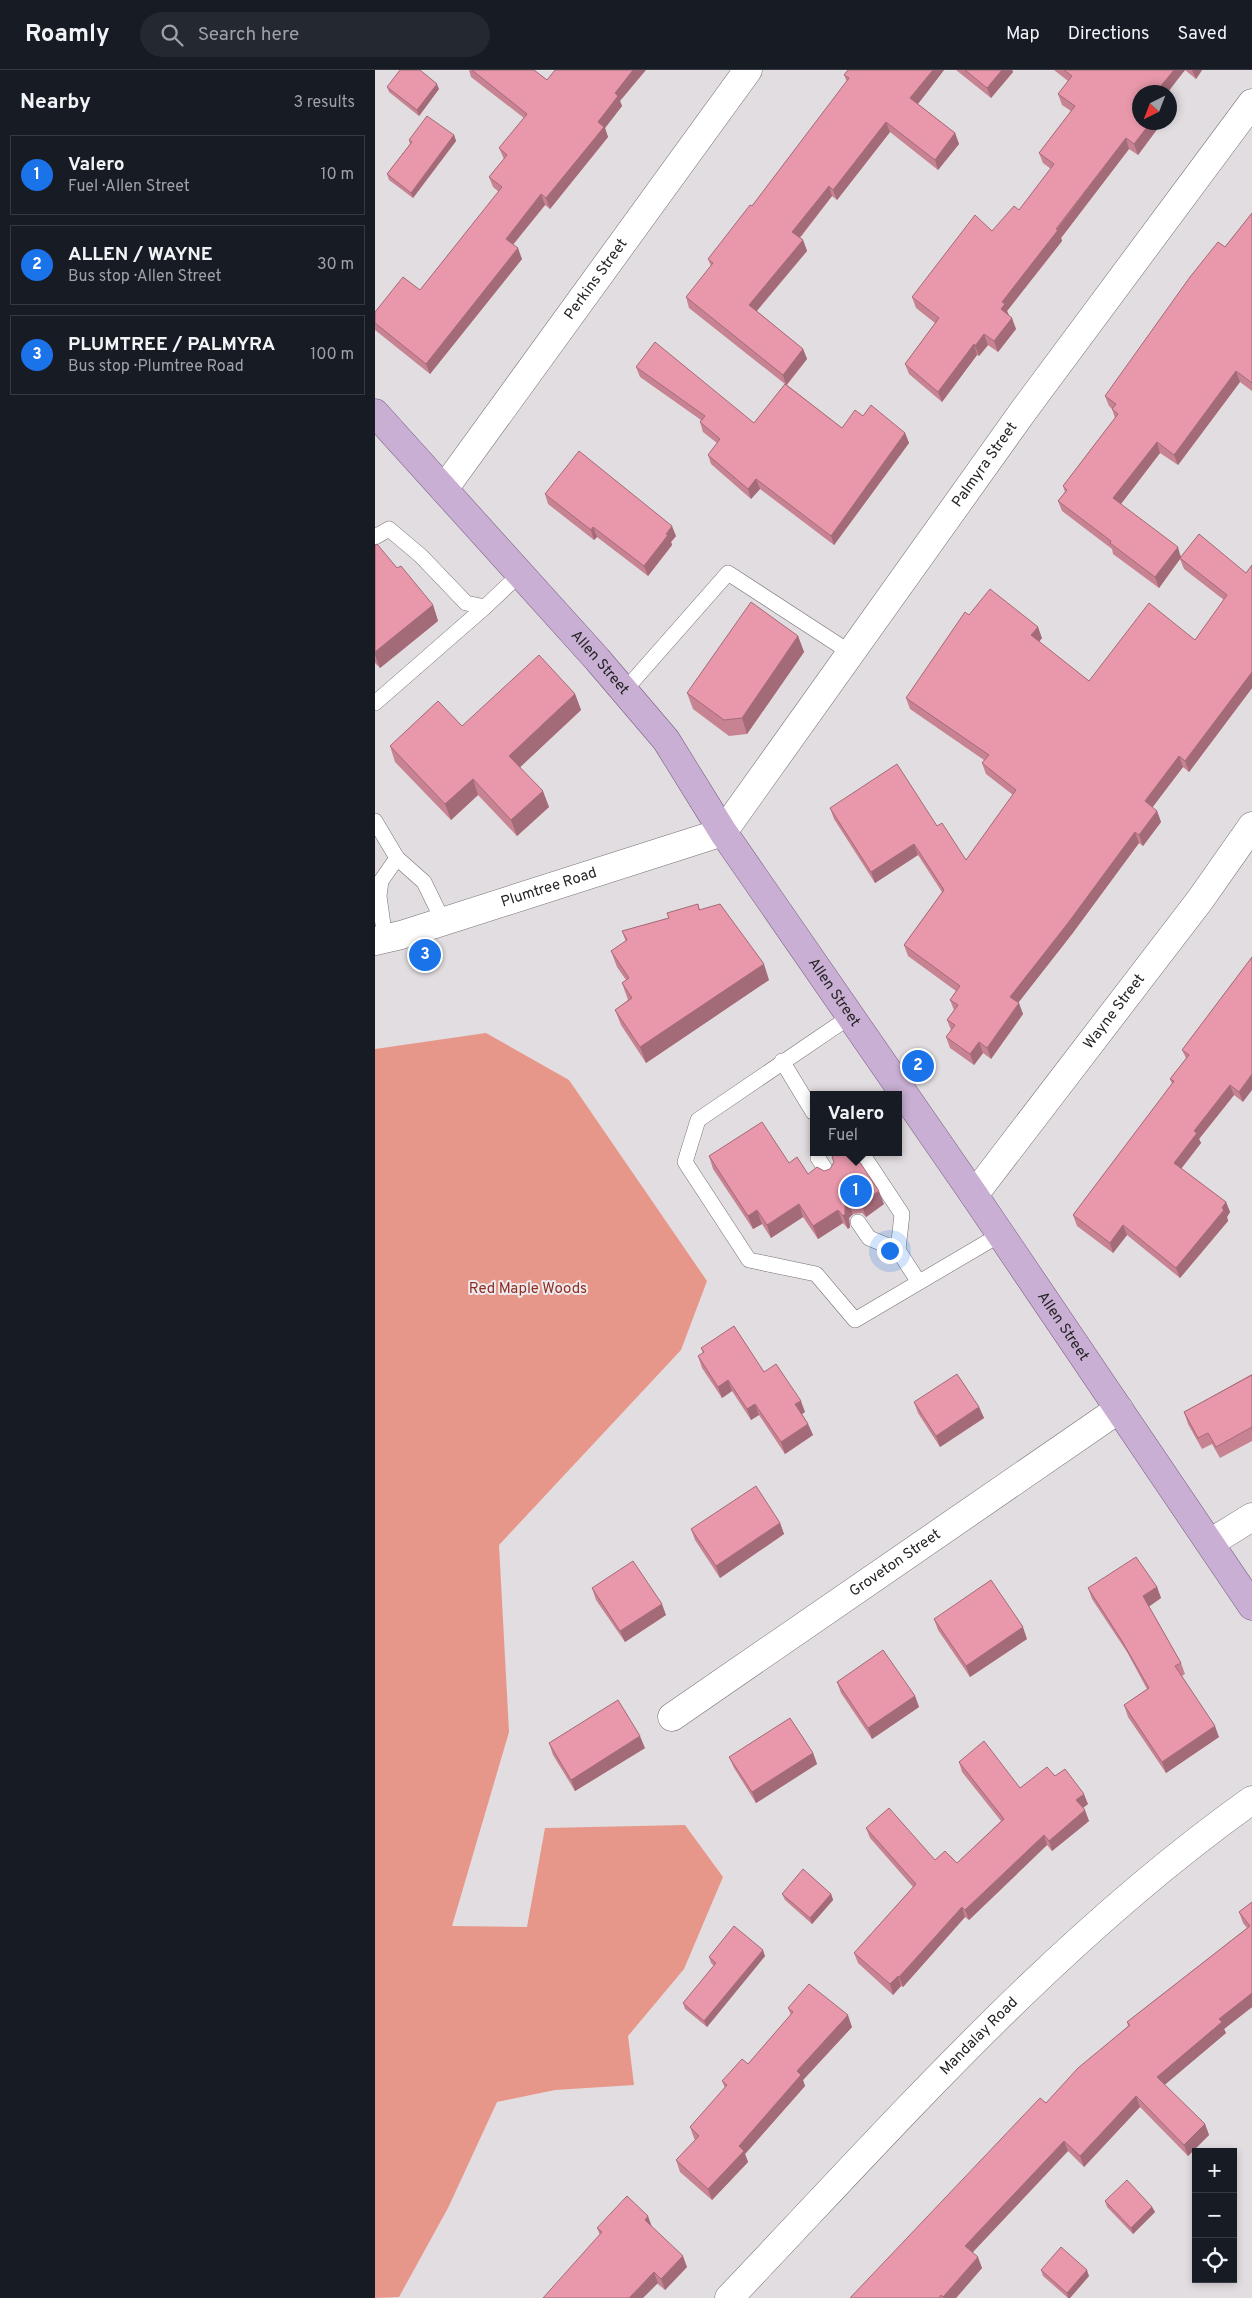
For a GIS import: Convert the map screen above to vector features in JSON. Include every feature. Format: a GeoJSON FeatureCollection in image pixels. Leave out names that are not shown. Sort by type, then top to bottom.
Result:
{"type":"FeatureCollection","features":[{"type":"Feature","properties":{"kind":"main road","name":"Allen Street"},"geometry":{"type":"LineString","coordinates":[[375,413],[625,690],[666,740],[723,832],[1001,1234],[1252,1606]]}},
{"type":"Feature","properties":{"kind":"street","name":"Perkins Street"},"geometry":{"type":"LineString","coordinates":[[444,489],[748,70]]}},
{"type":"Feature","properties":{"kind":"street","name":"Palmyra Street"},"geometry":{"type":"LineString","coordinates":[[723,832],[1024,410],[1252,103]]}},
{"type":"Feature","properties":{"kind":"street","name":"Wayne Street"},"geometry":{"type":"LineString","coordinates":[[974,1195],[1200,900],[1252,826]]}},
{"type":"Feature","properties":{"kind":"street","name":"Plumtree Road"},"geometry":{"type":"LineString","coordinates":[[380,940],[723,832]]}},
{"type":"Feature","properties":{"kind":"street","name":"Groveton Street"},"geometry":{"type":"LineString","coordinates":[[672,1717],[1119,1409]]}},
{"type":"Feature","properties":{"kind":"street"},"geometry":{"type":"LineString","coordinates":[[1210,1543],[1252,1517]]}},
{"type":"Feature","properties":{"kind":"street","name":"Mandalay Road"},"geometry":{"type":"LineString","coordinates":[[729,2298],[989,2026],[1057,1960],[1159,1871],[1252,1800]]}},
{"type":"Feature","properties":{"kind":"lane"},"geometry":{"type":"LineString","coordinates":[[375,537],[389,530],[421,556],[466,603],[485,607]]}},
{"type":"Feature","properties":{"kind":"lane"},"geometry":{"type":"LineString","coordinates":[[625,690],[728,573],[851,653]]}},
{"type":"Feature","properties":{"kind":"lane"},"geometry":{"type":"LineString","coordinates":[[375,703],[521,574]]}},
{"type":"Feature","properties":{"kind":"lane"},"geometry":{"type":"LineString","coordinates":[[375,821],[397,858],[424,882],[443,921]]}},
{"type":"Feature","properties":{"kind":"lane"},"geometry":{"type":"LineString","coordinates":[[380,940],[379,896],[381,882],[397,858]]}},
{"type":"Feature","properties":{"kind":"lane"},"geometry":{"type":"LineString","coordinates":[[851,1016],[781,1061],[698,1120],[685,1162],[749,1260],[816,1274],[855,1320],[1001,1234]]}},
{"type":"Feature","properties":{"kind":"lane"},"geometry":{"type":"LineString","coordinates":[[781,1061],[810,1107]]}},
{"type":"Feature","properties":{"kind":"lane"},"geometry":{"type":"LineString","coordinates":[[818,1156],[829,1175]]}},
{"type":"Feature","properties":{"kind":"lane"},"geometry":{"type":"LineString","coordinates":[[864,1156],[902,1214],[899,1250]]}},
{"type":"Feature","properties":{"kind":"lane"},"geometry":{"type":"LineString","coordinates":[[858,1222],[869,1238],[899,1250],[919,1282]]}},
{"type":"Feature","properties":{"kind":"green space","name":"Red Maple Woods"},"geometry":{"type":"Polygon","coordinates":[[[486,1033],[569,1080],[707,1281],[681,1350],[499,1545],[509,1732],[452,1926],[527,1927],[545,1828],[685,1825],[723,1877],[684,1969],[628,2036],[634,2085],[555,2090],[497,2102],[448,2208],[399,2297],[375,2298],[375,1049],[486,1033]]]}},
{"type":"Feature","properties":{"kind":"building"},"geometry":{"type":"Polygon","coordinates":[[[400,70],[420,70],[437,84],[417,110],[387,87],[400,70]]]}},
{"type":"Feature","properties":{"kind":"building"},"geometry":{"type":"Polygon","coordinates":[[[472,70],[534,70],[547,80],[555,70],[633,70],[615,93],[618,96],[598,122],[604,127],[546,198],[541,194],[506,239],[518,248],[426,364],[375,323],[375,312],[403,277],[420,290],[502,187],[489,177],[507,155],[499,148],[527,114],[472,70]]]}},
{"type":"Feature","properties":{"kind":"building"},"geometry":{"type":"Polygon","coordinates":[[[848,70],[933,70],[910,98],[955,133],[935,160],[886,122],[833,190],[829,186],[792,232],[803,240],[749,305],[803,349],[783,375],[686,297],[713,263],[708,259],[750,205],[752,206],[849,78],[844,75],[848,70]]]}},
{"type":"Feature","properties":{"kind":"building"},"geometry":{"type":"Polygon","coordinates":[[[965,70],[1002,70],[987,88],[965,70]]]}},
{"type":"Feature","properties":{"kind":"building"},"geometry":{"type":"Polygon","coordinates":[[[1064,70],[1174,70],[1162,85],[1132,85],[1132,130],[1145,130],[1134,144],[1126,138],[1002,302],[1005,304],[1001,309],[1012,318],[994,341],[984,334],[975,346],[974,344],[938,392],[905,364],[939,318],[912,297],[975,215],[992,231],[1014,206],[1019,210],[1054,164],[1039,153],[1075,106],[1058,94],[1072,76],[1064,70]]]}},
{"type":"Feature","properties":{"kind":"building"},"geometry":{"type":"Polygon","coordinates":[[[427,116],[454,135],[411,193],[387,174],[412,142],[409,140],[427,116]]]}},
{"type":"Feature","properties":{"kind":"building"},"geometry":{"type":"Polygon","coordinates":[[[1252,213],[1252,383],[1236,371],[1174,455],[1157,442],[1113,498],[1178,547],[1155,577],[1058,501],[1067,490],[1063,486],[1118,414],[1112,409],[1116,404],[1105,396],[1190,277],[1218,242],[1225,247],[1252,213]]]}},
{"type":"Feature","properties":{"kind":"building"},"geometry":{"type":"Polygon","coordinates":[[[655,342],[754,423],[785,384],[842,428],[855,410],[863,416],[871,405],[905,433],[831,536],[756,479],[748,489],[708,455],[720,439],[700,422],[705,416],[636,367],[655,342]]]}},
{"type":"Feature","properties":{"kind":"building"},"geometry":{"type":"Polygon","coordinates":[[[579,451],[672,526],[666,534],[668,535],[644,566],[593,527],[591,530],[545,494],[579,451]]]}},
{"type":"Feature","properties":{"kind":"building"},"geometry":{"type":"Polygon","coordinates":[[[1199,534],[1246,573],[1252,565],[1252,672],[1185,761],[1179,756],[1145,801],[1157,811],[1139,835],[1135,832],[1068,923],[1010,997],[1019,1003],[987,1048],[979,1042],[970,1054],[946,1037],[955,1025],[947,1020],[958,1005],[950,1000],[960,986],[904,945],[944,890],[914,844],[871,872],[830,808],[897,764],[937,826],[942,823],[966,860],[1016,790],[982,763],[989,755],[906,698],[965,612],[969,615],[990,589],[1038,627],[1031,635],[1089,681],[1149,603],[1195,640],[1227,595],[1180,558],[1199,534]]]}},
{"type":"Feature","properties":{"kind":"building"},"geometry":{"type":"Polygon","coordinates":[[[377,544],[397,568],[401,566],[433,605],[375,652],[375,545],[377,544]]]}},
{"type":"Feature","properties":{"kind":"building"},"geometry":{"type":"Polygon","coordinates":[[[751,602],[798,636],[742,718],[724,720],[687,693],[751,602]]]}},
{"type":"Feature","properties":{"kind":"building"},"geometry":{"type":"Polygon","coordinates":[[[539,655],[575,694],[509,756],[543,791],[511,820],[473,779],[445,804],[390,746],[438,701],[462,726],[539,655]]]}},
{"type":"Feature","properties":{"kind":"building"},"geometry":{"type":"Polygon","coordinates":[[[698,904],[699,910],[720,904],[764,964],[640,1047],[615,1010],[632,998],[622,983],[629,978],[611,951],[627,940],[622,931],[669,918],[667,913],[698,904]]]}},
{"type":"Feature","properties":{"kind":"building"},"geometry":{"type":"Polygon","coordinates":[[[1252,957],[1252,1074],[1239,1092],[1230,1085],[1194,1131],[1197,1133],[1174,1163],[1226,1202],[1222,1208],[1224,1210],[1176,1268],[1123,1225],[1110,1243],[1073,1215],[1174,1081],[1170,1079],[1189,1055],[1182,1050],[1252,957]]]}},
{"type":"Feature","properties":{"kind":"building"},"geometry":{"type":"Polygon","coordinates":[[[762,1122],[789,1163],[797,1157],[808,1174],[817,1167],[824,1171],[830,1169],[834,1162],[833,1156],[856,1156],[879,1191],[861,1203],[857,1200],[848,1201],[845,1205],[845,1214],[843,1216],[838,1210],[813,1226],[799,1204],[767,1225],[757,1210],[748,1216],[709,1156],[762,1122]]]}},
{"type":"Feature","properties":{"kind":"building"},"geometry":{"type":"Polygon","coordinates":[[[734,1326],[764,1372],[776,1364],[801,1401],[795,1404],[808,1424],[781,1442],[755,1404],[747,1409],[728,1380],[718,1387],[698,1356],[704,1352],[701,1348],[734,1326]]]}},
{"type":"Feature","properties":{"kind":"building"},"geometry":{"type":"Polygon","coordinates":[[[957,1374],[979,1407],[936,1436],[914,1402],[957,1374]]]}},
{"type":"Feature","properties":{"kind":"building"},"geometry":{"type":"Polygon","coordinates":[[[1252,1375],[1252,1427],[1216,1447],[1208,1433],[1198,1438],[1184,1412],[1252,1375]]]}},
{"type":"Feature","properties":{"kind":"building"},"geometry":{"type":"Polygon","coordinates":[[[756,1486],[780,1523],[716,1566],[691,1529],[756,1486]]]}},
{"type":"Feature","properties":{"kind":"building"},"geometry":{"type":"Polygon","coordinates":[[[1136,1557],[1157,1587],[1143,1596],[1181,1663],[1175,1666],[1215,1726],[1162,1762],[1124,1705],[1149,1688],[1088,1588],[1136,1557]]]}},
{"type":"Feature","properties":{"kind":"building"},"geometry":{"type":"Polygon","coordinates":[[[633,1561],[662,1604],[620,1631],[592,1588],[633,1561]]]}},
{"type":"Feature","properties":{"kind":"building"},"geometry":{"type":"Polygon","coordinates":[[[991,1580],[1023,1627],[966,1666],[934,1619],[991,1580]]]}},
{"type":"Feature","properties":{"kind":"building"},"geometry":{"type":"Polygon","coordinates":[[[883,1650],[915,1696],[868,1728],[837,1682],[883,1650]]]}},
{"type":"Feature","properties":{"kind":"building"},"geometry":{"type":"Polygon","coordinates":[[[618,1700],[640,1736],[571,1780],[549,1743],[618,1700]]]}},
{"type":"Feature","properties":{"kind":"building"},"geometry":{"type":"Polygon","coordinates":[[[790,1718],[813,1753],[752,1792],[729,1757],[790,1718]]]}},
{"type":"Feature","properties":{"kind":"building"},"geometry":{"type":"Polygon","coordinates":[[[984,1741],[1020,1788],[1047,1767],[1055,1776],[1065,1769],[1084,1794],[1076,1800],[1085,1810],[1049,1841],[1044,1835],[965,1910],[962,1907],[899,1977],[890,1984],[854,1953],[916,1884],[866,1828],[889,1808],[935,1860],[945,1851],[957,1863],[1004,1819],[959,1762],[984,1741]]]}},
{"type":"Feature","properties":{"kind":"building"},"geometry":{"type":"Polygon","coordinates":[[[803,1869],[831,1894],[810,1918],[782,1894],[803,1869]]]}},
{"type":"Feature","properties":{"kind":"building"},"geometry":{"type":"Polygon","coordinates":[[[1252,1902],[1252,1993],[1219,2019],[1222,2022],[1157,2077],[1205,2124],[1184,2145],[1136,2096],[1080,2156],[1064,2141],[965,2246],[978,2257],[943,2297],[941,2295],[939,2298],[850,2298],[1040,2098],[1046,2103],[1078,2068],[1130,2025],[1127,2022],[1250,1926],[1239,1912],[1252,1902]]]}},
{"type":"Feature","properties":{"kind":"building"},"geometry":{"type":"Polygon","coordinates":[[[734,1926],[763,1950],[704,2021],[683,2003],[716,1963],[709,1957],[734,1926]]]}},
{"type":"Feature","properties":{"kind":"building"},"geometry":{"type":"Polygon","coordinates":[[[809,1984],[848,2015],[797,2071],[801,2075],[739,2146],[744,2151],[708,2189],[676,2160],[699,2136],[690,2127],[727,2085],[722,2081],[742,2059],[748,2064],[793,2012],[788,2008],[809,1984]]]}},
{"type":"Feature","properties":{"kind":"building"},"geometry":{"type":"Polygon","coordinates":[[[1127,2180],[1152,2207],[1131,2228],[1105,2201],[1127,2180]]]}},
{"type":"Feature","properties":{"kind":"building"},"geometry":{"type":"Polygon","coordinates":[[[627,2196],[648,2216],[645,2220],[683,2256],[661,2279],[654,2272],[629,2298],[543,2298],[602,2232],[597,2228],[627,2196]]]}},
{"type":"Feature","properties":{"kind":"building"},"geometry":{"type":"Polygon","coordinates":[[[1061,2247],[1087,2270],[1067,2293],[1041,2270],[1061,2247]]]}},
{"type":"Feature","properties":{"kind":"place","name":"PLUMTREE / PALMYRA"},"geometry":{"type":"Point","coordinates":[425,955]}},
{"type":"Feature","properties":{"kind":"place","name":"ALLEN / WAYNE"},"geometry":{"type":"Point","coordinates":[918,1066]}},
{"type":"Feature","properties":{"kind":"place","name":"Valero"},"geometry":{"type":"Point","coordinates":[856,1191]}}]}
